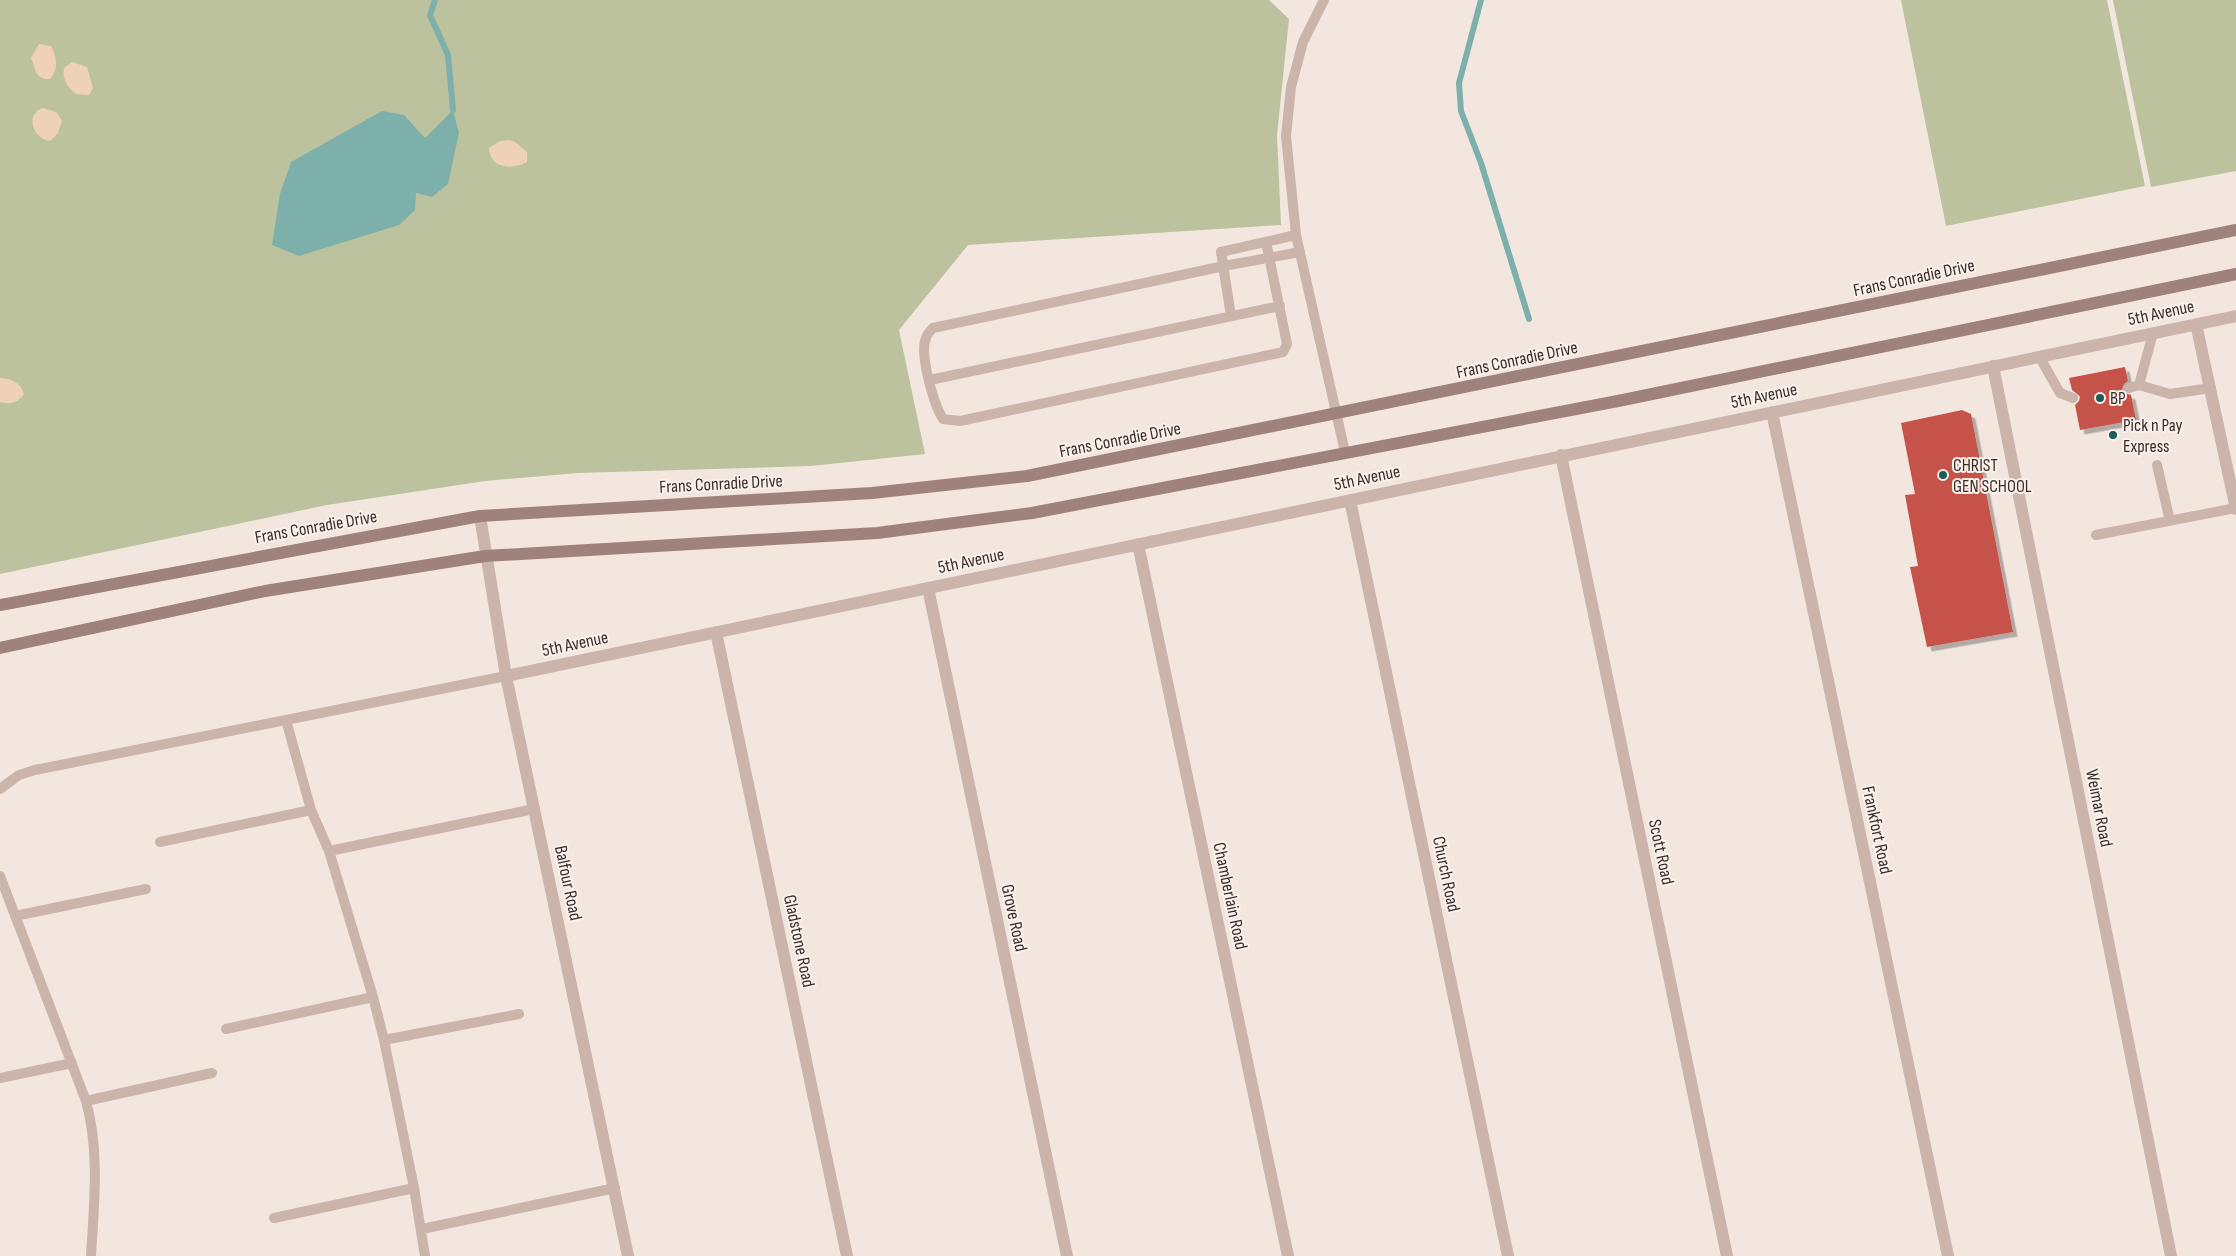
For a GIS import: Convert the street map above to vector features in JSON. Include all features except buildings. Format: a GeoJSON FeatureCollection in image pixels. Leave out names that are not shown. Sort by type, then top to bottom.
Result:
{"type":"FeatureCollection","features":[{"type":"Feature","properties":{"kind":"main road","name":"Frans Conradie Drive"},"geometry":{"type":"LineString","coordinates":[[0,605],[480,516],[872,493],[1027,476],[2236,230]]}},
{"type":"Feature","properties":{"kind":"main road"},"geometry":{"type":"LineString","coordinates":[[0,648],[265,591],[485,556],[877,533],[1032,512],[1618,401],[2236,274]]}},
{"type":"Feature","properties":{"kind":"street","name":"5th Avenue"},"geometry":{"type":"LineString","coordinates":[[506,676],[2236,316]]}},
{"type":"Feature","properties":{"kind":"street"},"geometry":{"type":"LineString","coordinates":[[2196,324],[2236,509]]}},
{"type":"Feature","properties":{"kind":"street","name":"Weimar Road"},"geometry":{"type":"LineString","coordinates":[[1993,366],[2171,1256]]}},
{"type":"Feature","properties":{"kind":"street","name":"Frankfort Road"},"geometry":{"type":"LineString","coordinates":[[1772,412],[1948,1256]]}},
{"type":"Feature","properties":{"kind":"street","name":"Scott Road"},"geometry":{"type":"LineString","coordinates":[[1561,455],[1727,1256]]}},
{"type":"Feature","properties":{"kind":"street","name":"Church Road"},"geometry":{"type":"LineString","coordinates":[[1350,500],[1508,1256]]}},
{"type":"Feature","properties":{"kind":"street","name":"Balfour Road"},"geometry":{"type":"LineString","coordinates":[[480,516],[506,676],[628,1256]]}},
{"type":"Feature","properties":{"kind":"street","name":"Chamberlain Road"},"geometry":{"type":"LineString","coordinates":[[1138,544],[1288,1256]]}},
{"type":"Feature","properties":{"kind":"street","name":"Grove Road"},"geometry":{"type":"LineString","coordinates":[[928,588],[1066,1256]]}},
{"type":"Feature","properties":{"kind":"street","name":"Gladstone Road"},"geometry":{"type":"LineString","coordinates":[[716,632],[847,1256]]}},
{"type":"Feature","properties":{"kind":"lane"},"geometry":{"type":"LineString","coordinates":[[1324,0],[1303,42],[1291,87],[1286,136],[1296,235],[1338,414],[1345,452]]}},
{"type":"Feature","properties":{"kind":"lane"},"geometry":{"type":"LineString","coordinates":[[1231,316],[1221,252],[1296,235]]}},
{"type":"Feature","properties":{"kind":"lane"},"geometry":{"type":"LineString","coordinates":[[1266,242],[1271,258],[1287,344],[1283,352],[1131,386],[952,422],[943,419],[938,410],[925,356],[925,339],[932,328],[1224,266],[1271,258],[1300,252]]}},
{"type":"Feature","properties":{"kind":"lane"},"geometry":{"type":"LineString","coordinates":[[930,380],[1280,306]]}},
{"type":"Feature","properties":{"kind":"lane"},"geometry":{"type":"LineString","coordinates":[[2153,333],[2134,387],[2170,394],[2211,388]]}},
{"type":"Feature","properties":{"kind":"lane"},"geometry":{"type":"LineString","coordinates":[[2039,356],[2060,393],[2074,398]]}},
{"type":"Feature","properties":{"kind":"lane"},"geometry":{"type":"LineString","coordinates":[[2157,465],[2170,522]]}},
{"type":"Feature","properties":{"kind":"lane"},"geometry":{"type":"LineString","coordinates":[[2096,535],[2236,509]]}},
{"type":"Feature","properties":{"kind":"lane"},"geometry":{"type":"LineString","coordinates":[[0,789],[19,775],[36,770],[506,676]]}},
{"type":"Feature","properties":{"kind":"lane"},"geometry":{"type":"LineString","coordinates":[[286,720],[311,810],[329,851],[373,997],[384,1040],[414,1188],[425,1256]]}},
{"type":"Feature","properties":{"kind":"lane"},"geometry":{"type":"LineString","coordinates":[[329,851],[534,809]]}},
{"type":"Feature","properties":{"kind":"lane"},"geometry":{"type":"LineString","coordinates":[[160,842],[311,810]]}},
{"type":"Feature","properties":{"kind":"lane"},"geometry":{"type":"LineString","coordinates":[[0,879],[72,1063],[94,1128],[96,1148],[91,1256]]}},
{"type":"Feature","properties":{"kind":"lane"},"geometry":{"type":"LineString","coordinates":[[15,916],[146,889]]}},
{"type":"Feature","properties":{"kind":"lane"},"geometry":{"type":"LineString","coordinates":[[226,1029],[373,997]]}},
{"type":"Feature","properties":{"kind":"lane"},"geometry":{"type":"LineString","coordinates":[[384,1040],[520,1014]]}},
{"type":"Feature","properties":{"kind":"lane"},"geometry":{"type":"LineString","coordinates":[[0,1078],[72,1063]]}},
{"type":"Feature","properties":{"kind":"lane"},"geometry":{"type":"LineString","coordinates":[[86,1101],[212,1073]]}},
{"type":"Feature","properties":{"kind":"lane"},"geometry":{"type":"LineString","coordinates":[[274,1218],[414,1188]]}},
{"type":"Feature","properties":{"kind":"lane"},"geometry":{"type":"LineString","coordinates":[[422,1229],[615,1188]]}},
{"type":"Feature","properties":{"kind":"green space"},"geometry":{"type":"Polygon","coordinates":[[[0,0],[1269,0],[1289,19],[1277,135],[1281,225],[968,245],[899,330],[925,454],[811,466],[578,473],[485,481],[327,505],[0,574],[0,0]]]}},
{"type":"Feature","properties":{"kind":"green space"},"geometry":{"type":"Polygon","coordinates":[[[1901,0],[2107,0],[2145,186],[1946,226],[1901,0]]]}},
{"type":"Feature","properties":{"kind":"green space"},"geometry":{"type":"Polygon","coordinates":[[[2113,0],[2236,0],[2236,171],[2151,187],[2113,0]]]}},
{"type":"Feature","properties":{"kind":"sand"},"geometry":{"type":"Polygon","coordinates":[[[39,44],[51,46],[55,54],[56,67],[50,79],[39,76],[31,58],[39,44]]]}},
{"type":"Feature","properties":{"kind":"sand"},"geometry":{"type":"Polygon","coordinates":[[[72,62],[87,67],[93,88],[89,95],[76,94],[66,82],[64,68],[72,62]]]}},
{"type":"Feature","properties":{"kind":"sand"},"geometry":{"type":"Polygon","coordinates":[[[43,108],[56,112],[62,121],[58,133],[50,141],[39,136],[33,126],[34,115],[43,108]]]}},
{"type":"Feature","properties":{"kind":"sand"},"geometry":{"type":"Polygon","coordinates":[[[509,140],[515,142],[527,152],[527,162],[509,167],[498,164],[493,160],[489,148],[500,141],[509,140]]]}},
{"type":"Feature","properties":{"kind":"sand"},"geometry":{"type":"Polygon","coordinates":[[[0,378],[15,382],[21,387],[24,394],[14,402],[0,402],[0,378]]]}},
{"type":"Feature","properties":{"kind":"water"},"geometry":{"type":"Polygon","coordinates":[[[453,110],[459,133],[448,184],[432,197],[416,193],[415,210],[399,225],[299,256],[272,245],[280,194],[291,162],[382,111],[404,115],[425,138],[453,110]]]}},
{"type":"Feature","properties":{"kind":"waterway"},"geometry":{"type":"LineString","coordinates":[[435,0],[430,15],[448,55],[453,110]]}},
{"type":"Feature","properties":{"kind":"waterway"},"geometry":{"type":"LineString","coordinates":[[1481,0],[1459,83],[1461,111],[1481,163],[1529,319]]}},
{"type":"Feature","properties":{"kind":"place","name":"BP"},"geometry":{"type":"Point","coordinates":[2100,398]}},
{"type":"Feature","properties":{"kind":"place","name":"Pick n Pay Express"},"geometry":{"type":"Point","coordinates":[2113,435]}},
{"type":"Feature","properties":{"kind":"place","name":"CHRIST GEN SCHOOL"},"geometry":{"type":"Point","coordinates":[1943,475]}}]}
